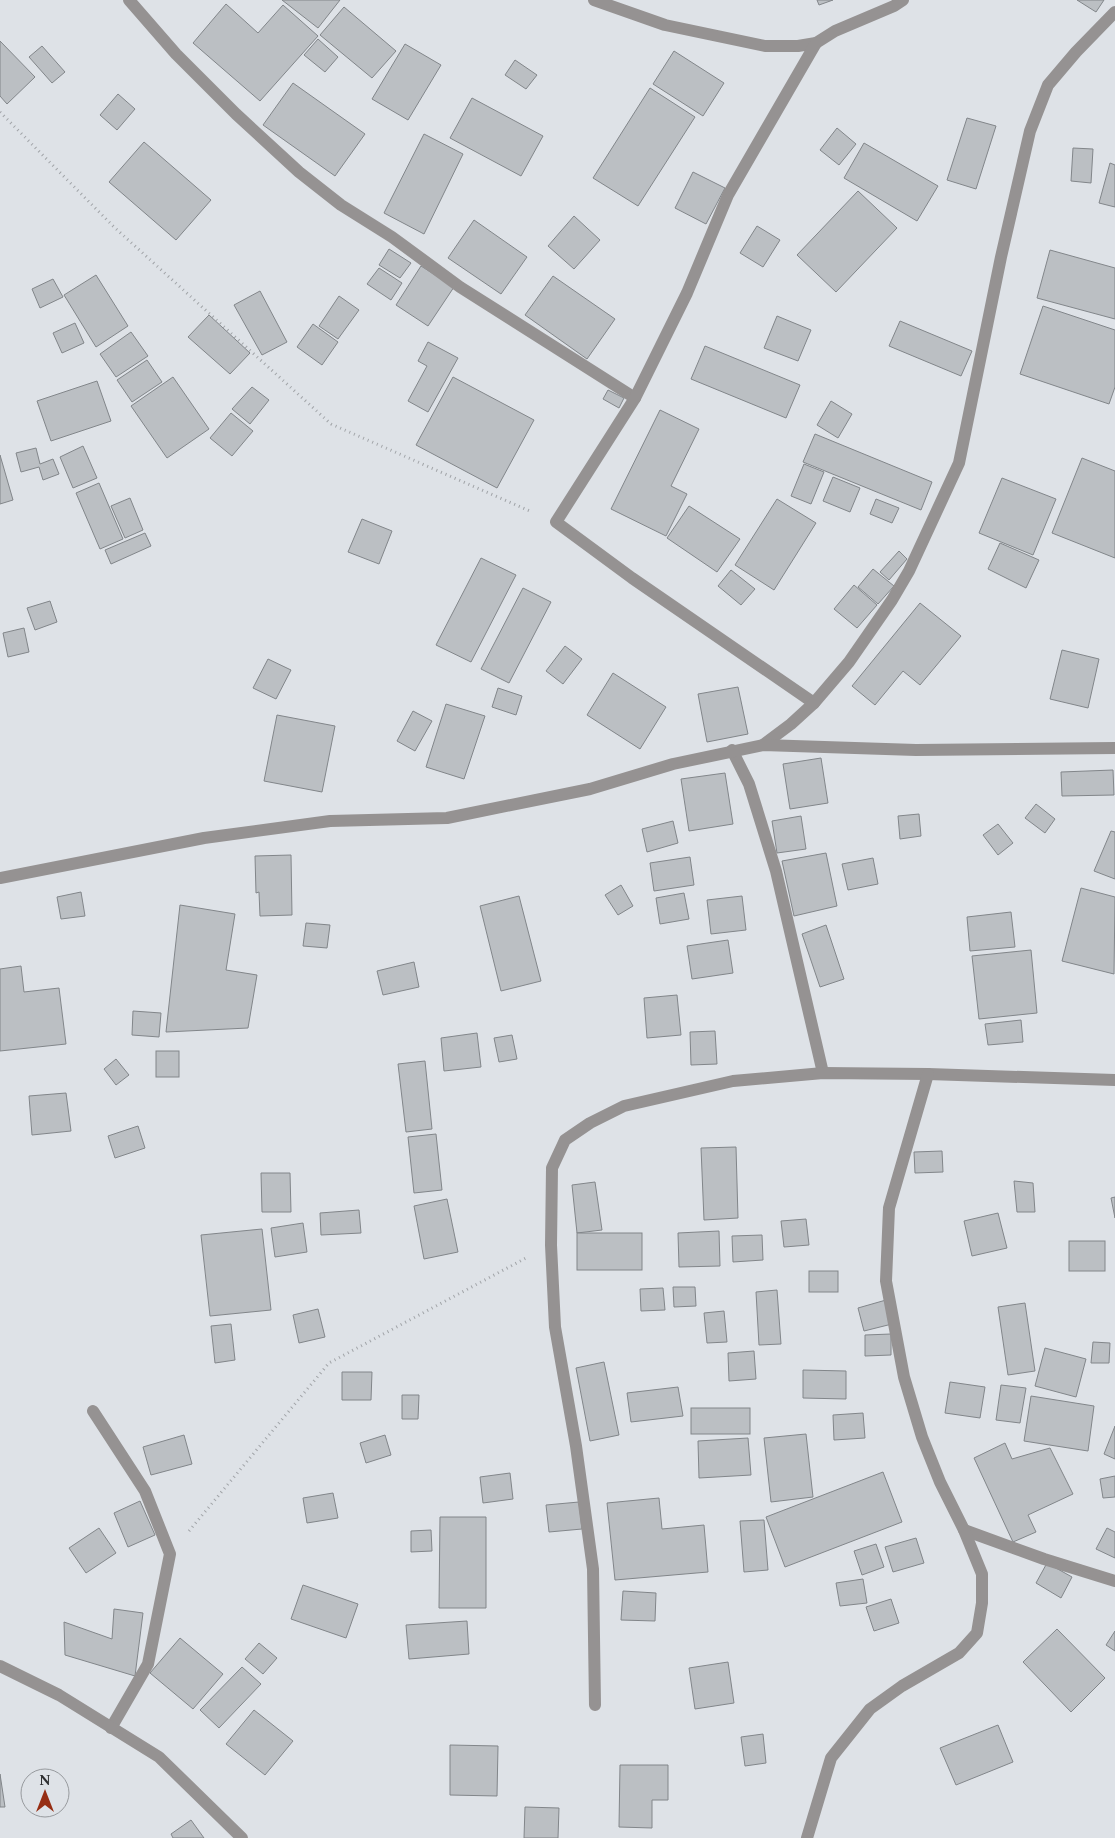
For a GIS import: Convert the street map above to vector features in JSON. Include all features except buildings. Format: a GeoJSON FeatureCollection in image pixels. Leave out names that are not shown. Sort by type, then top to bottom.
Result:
{"type":"FeatureCollection","features":[{"type":"Feature","properties":{"kind":"street"},"geometry":{"type":"LineString","coordinates":[[129,0],[176,54],[236,114],[299,172],[341,205],[392,237],[460,287],[635,398]]}},
{"type":"Feature","properties":{"kind":"street"},"geometry":{"type":"LineString","coordinates":[[594,0],[665,25],[765,46],[798,46],[816,43],[903,0]]}},
{"type":"Feature","properties":{"kind":"street"},"geometry":{"type":"LineString","coordinates":[[763,745],[791,724],[814,703],[849,662],[892,600],[909,571],[959,463],[991,303],[1030,131],[1048,85],[1076,52],[1115,12]]}},
{"type":"Feature","properties":{"kind":"street"},"geometry":{"type":"LineString","coordinates":[[814,703],[632,578],[556,522],[635,398],[687,293],[728,195],[816,43]]}},
{"type":"Feature","properties":{"kind":"street"},"geometry":{"type":"LineString","coordinates":[[0,878],[204,838],[330,821],[447,818],[590,789],[673,764],[732,750],[763,745],[916,750],[1115,748]]}},
{"type":"Feature","properties":{"kind":"street"},"geometry":{"type":"LineString","coordinates":[[732,750],[749,784],[776,871],[823,1074]]}},
{"type":"Feature","properties":{"kind":"street"},"geometry":{"type":"LineString","coordinates":[[595,1705],[593,1569],[576,1446],[555,1327],[551,1245],[552,1168],[565,1140],[590,1123],[624,1106],[733,1082],[823,1074],[928,1074],[1115,1080]]}},
{"type":"Feature","properties":{"kind":"street"},"geometry":{"type":"LineString","coordinates":[[807,1838],[831,1758],[870,1708],[902,1686],[959,1653],[977,1633],[982,1602],[982,1574],[964,1530],[940,1482],[922,1437],[904,1377],[886,1281],[889,1208],[928,1074]]}},
{"type":"Feature","properties":{"kind":"street"},"geometry":{"type":"LineString","coordinates":[[93,1411],[144,1491],[170,1554],[148,1664],[111,1728]]}},
{"type":"Feature","properties":{"kind":"street"},"geometry":{"type":"LineString","coordinates":[[964,1530],[1044,1559],[1115,1581]]}},
{"type":"Feature","properties":{"kind":"street"},"geometry":{"type":"LineString","coordinates":[[0,1666],[59,1695],[159,1757],[242,1838]]}},
{"type":"Feature","properties":{"kind":"path"},"geometry":{"type":"LineString","coordinates":[[0,112],[114,227],[331,424],[556,522]]}},
{"type":"Feature","properties":{"kind":"path"},"geometry":{"type":"LineString","coordinates":[[170,1554],[329,1363],[551,1245]]}}]}
